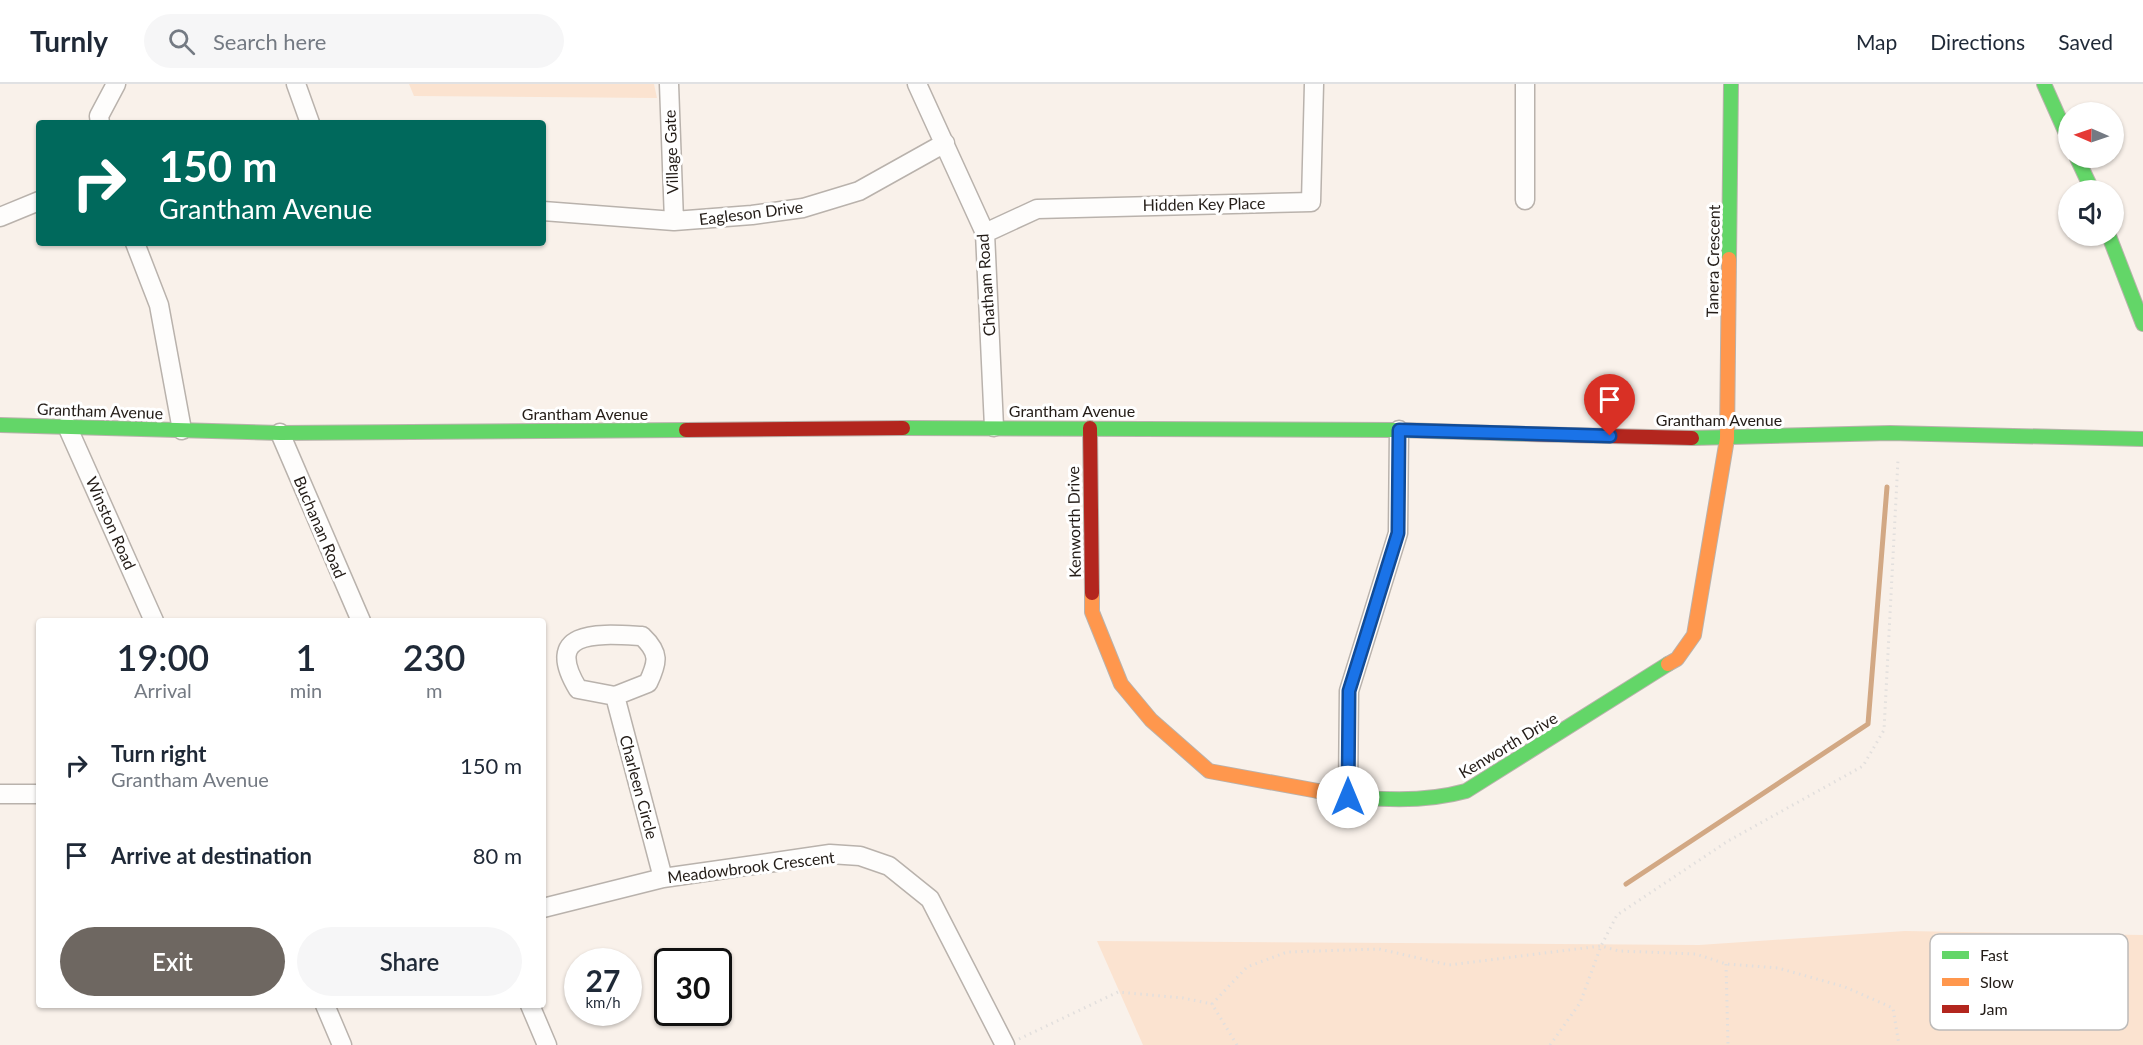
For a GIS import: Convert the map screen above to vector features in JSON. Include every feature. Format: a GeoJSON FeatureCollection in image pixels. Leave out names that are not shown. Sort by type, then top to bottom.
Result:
{"type":"FeatureCollection","features":[{"type":"Feature","properties":{"kind":"street"},"geometry":{"type":"LineString","coordinates":[[100,120],[99,116],[116,84]]}},
{"type":"Feature","properties":{"kind":"street"},"geometry":{"type":"LineString","coordinates":[[296,84],[309,120]]}},
{"type":"Feature","properties":{"kind":"street","name":"Village Gate"},"geometry":{"type":"LineString","coordinates":[[669,84],[674,221]]}},
{"type":"Feature","properties":{"kind":"street","name":"Chatham Road"},"geometry":{"type":"LineString","coordinates":[[917,84],[985,233],[994,428]]}},
{"type":"Feature","properties":{"kind":"street","name":"Hidden Key Place"},"geometry":{"type":"LineString","coordinates":[[985,233],[1037,209],[1311,202],[1314,84]]}},
{"type":"Feature","properties":{"kind":"street"},"geometry":{"type":"LineString","coordinates":[[1525,84],[1525,200]]}},
{"type":"Feature","properties":{"kind":"street","name":"Tanera Crescent"},"geometry":{"type":"LineString","coordinates":[[1727,439],[1731,84]]}},
{"type":"Feature","properties":{"kind":"street"},"geometry":{"type":"LineString","coordinates":[[2044,84],[2058,116]]}},
{"type":"Feature","properties":{"kind":"street","name":"Eagleson Drive"},"geometry":{"type":"LineString","coordinates":[[546,211],[674,221],[752,215],[803,208],[859,191],[945,143]]}},
{"type":"Feature","properties":{"kind":"street"},"geometry":{"type":"LineString","coordinates":[[0,218],[36,202]]}},
{"type":"Feature","properties":{"kind":"street"},"geometry":{"type":"LineString","coordinates":[[136,246],[159,305],[182,430]]}},
{"type":"Feature","properties":{"kind":"street"},"geometry":{"type":"LineString","coordinates":[[2113,246],[2143,324]]}},
{"type":"Feature","properties":{"kind":"street","name":"Grantham Avenue"},"geometry":{"type":"LineString","coordinates":[[0,425],[280,432],[1090,428],[1399,430],[1727,439],[1890,433],[2143,439]]}},
{"type":"Feature","properties":{"kind":"street","name":"Winston Road"},"geometry":{"type":"LineString","coordinates":[[67,426],[153,618]]}},
{"type":"Feature","properties":{"kind":"street","name":"Kenworth Drive"},"geometry":{"type":"LineString","coordinates":[[1090,428],[1092,612],[1120,684],[1151,720],[1209,771],[1348,797],[1436,799],[1466,791],[1677,660],[1694,635],[1727,439]]}},
{"type":"Feature","properties":{"kind":"street"},"geometry":{"type":"LineString","coordinates":[[1348,797],[1349,691],[1398,533],[1399,430]]}},
{"type":"Feature","properties":{"kind":"street","name":"Buchanan Road"},"geometry":{"type":"LineString","coordinates":[[280,432],[360,618]]}},
{"type":"Feature","properties":{"kind":"street"},"geometry":{"type":"LineString","coordinates":[[597,633],[642,636],[652,645],[657,664],[648,683],[615,696],[578,689],[566,670],[568,650],[578,638],[597,633]]}},
{"type":"Feature","properties":{"kind":"street","name":"Charleen Circle"},"geometry":{"type":"LineString","coordinates":[[615,696],[663,878]]}},
{"type":"Feature","properties":{"kind":"street"},"geometry":{"type":"LineString","coordinates":[[2,790],[36,794]]}},
{"type":"Feature","properties":{"kind":"street","name":"Meadowbrook Crescent"},"geometry":{"type":"LineString","coordinates":[[546,907],[663,878],[830,854],[860,856],[889,867],[930,899],[1011,1043]]}},
{"type":"Feature","properties":{"kind":"street"},"geometry":{"type":"LineString","coordinates":[[326,1008],[342,1045]]}},
{"type":"Feature","properties":{"kind":"street"},"geometry":{"type":"LineString","coordinates":[[531,1008],[547,1045]]}},
{"type":"Feature","properties":{"kind":"path"},"geometry":{"type":"LineString","coordinates":[[1550,1045],[1580,1003],[1601,946],[1617,915],[1680,871],[1863,766],[1884,730],[1898,460]]}},
{"type":"Feature","properties":{"kind":"path"},"geometry":{"type":"LineString","coordinates":[[1212,1004],[1247,967],[1287,952],[1378,949],[1449,965],[1601,946],[1618,951],[1696,954],[1726,964],[1778,968],[1845,987],[1893,1008],[1899,1045]]}},
{"type":"Feature","properties":{"kind":"path"},"geometry":{"type":"LineString","coordinates":[[1726,964],[1728,1045]]}},
{"type":"Feature","properties":{"kind":"path"},"geometry":{"type":"LineString","coordinates":[[1011,1043],[1118,992],[1212,1004]]}},
{"type":"Feature","properties":{"kind":"path"},"geometry":{"type":"LineString","coordinates":[[1212,1004],[1237,1045]]}},
{"type":"Feature","properties":{"kind":"shaded area"},"geometry":{"type":"Polygon","coordinates":[[[409,84],[654,84],[657,98],[414,96],[409,84]]]}},
{"type":"Feature","properties":{"kind":"shaded area"},"geometry":{"type":"Polygon","coordinates":[[[1905,931],[2084,934],[1930,934],[1930,1030],[2128,1030],[2128,935],[2143,935],[2143,1045],[1143,1045],[1097,941],[1699,945],[1905,931]]]}},
{"type":"Feature","properties":{"kind":"waterway"},"geometry":{"type":"LineString","coordinates":[[1626,884],[1868,724],[1887,487]]}},
{"type":"Feature","properties":{"kind":"traffic: fast"},"geometry":{"type":"LineString","coordinates":[[1729,259],[1731,84]]}},
{"type":"Feature","properties":{"kind":"traffic: fast"},"geometry":{"type":"LineString","coordinates":[[2044,84],[2058,116]]}},
{"type":"Feature","properties":{"kind":"traffic: fast"},"geometry":{"type":"LineString","coordinates":[[2082,168],[2087,180]]}},
{"type":"Feature","properties":{"kind":"traffic: fast"},"geometry":{"type":"LineString","coordinates":[[2113,246],[2143,324]]}},
{"type":"Feature","properties":{"kind":"traffic: fast"},"geometry":{"type":"LineString","coordinates":[[0,425],[280,433],[686,430]]}},
{"type":"Feature","properties":{"kind":"traffic: fast"},"geometry":{"type":"LineString","coordinates":[[903,428],[1399,430],[1527,434]]}},
{"type":"Feature","properties":{"kind":"traffic: fast"},"geometry":{"type":"LineString","coordinates":[[1692,438],[1890,433],[2143,439]]}},
{"type":"Feature","properties":{"kind":"traffic: fast"},"geometry":{"type":"LineString","coordinates":[[1318,791],[1355,797],[1392,799],[1430,798],[1466,791],[1668,664]]}},
{"type":"Feature","properties":{"kind":"traffic: slow"},"geometry":{"type":"LineString","coordinates":[[1668,664],[1677,659],[1694,635],[1727,439],[1729,259]]}},
{"type":"Feature","properties":{"kind":"traffic: slow"},"geometry":{"type":"LineString","coordinates":[[1092,593],[1092,612],[1121,684],[1151,720],[1209,771],[1318,791]]}},
{"type":"Feature","properties":{"kind":"traffic: jam"},"geometry":{"type":"LineString","coordinates":[[686,430],[903,428]]}},
{"type":"Feature","properties":{"kind":"traffic: jam"},"geometry":{"type":"LineString","coordinates":[[1090,428],[1092,593]]}},
{"type":"Feature","properties":{"kind":"traffic: jam"},"geometry":{"type":"LineString","coordinates":[[1527,434],[1692,438]]}},
{"type":"Feature","properties":{"kind":"route"},"geometry":{"type":"LineString","coordinates":[[1348,797],[1349,691],[1398,533],[1399,430],[1610,436]]}}]}
